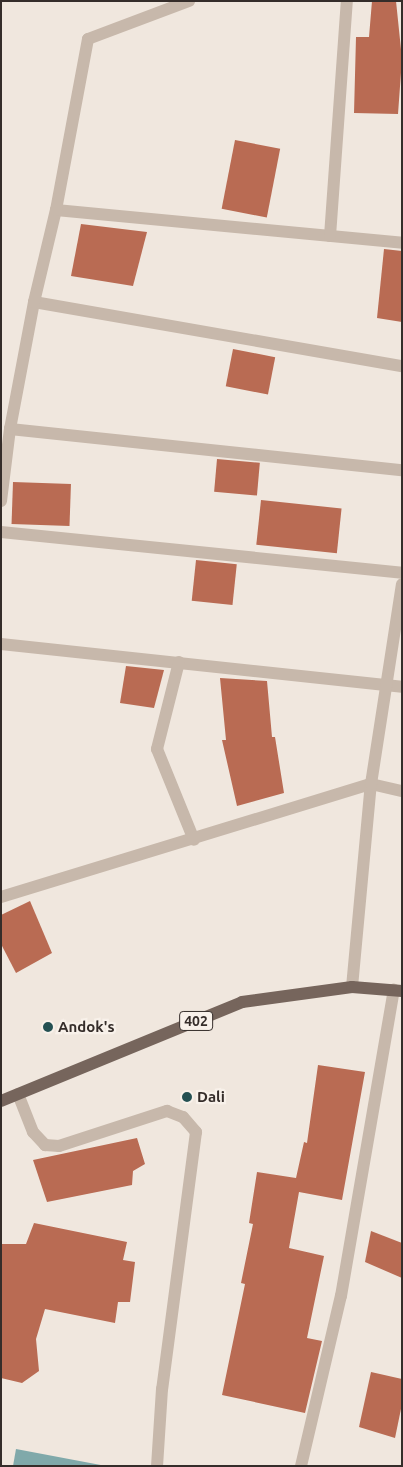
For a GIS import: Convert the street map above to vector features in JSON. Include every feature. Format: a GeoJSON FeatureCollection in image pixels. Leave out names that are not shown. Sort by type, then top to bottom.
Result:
{"type":"FeatureCollection","features":[{"type":"Feature","properties":{"kind":"main road","name":"402"},"geometry":{"type":"LineString","coordinates":[[1,1101],[242,1002],[352,987],[398,991]]}},
{"type":"Feature","properties":{"kind":"street"},"geometry":{"type":"LineString","coordinates":[[1,501],[10,429],[34,302],[56,210],[88,39],[189,1]]}},
{"type":"Feature","properties":{"kind":"street"},"geometry":{"type":"LineString","coordinates":[[330,236],[347,1]]}},
{"type":"Feature","properties":{"kind":"street"},"geometry":{"type":"LineString","coordinates":[[56,210],[402,244]]}},
{"type":"Feature","properties":{"kind":"street"},"geometry":{"type":"LineString","coordinates":[[34,302],[402,366]]}},
{"type":"Feature","properties":{"kind":"street"},"geometry":{"type":"LineString","coordinates":[[10,429],[402,470]]}},
{"type":"Feature","properties":{"kind":"street"},"geometry":{"type":"LineString","coordinates":[[1,532],[402,572]]}},
{"type":"Feature","properties":{"kind":"street"},"geometry":{"type":"LineString","coordinates":[[352,987],[372,784],[385,684],[402,584]]}},
{"type":"Feature","properties":{"kind":"street"},"geometry":{"type":"LineString","coordinates":[[1,644],[402,687]]}},
{"type":"Feature","properties":{"kind":"street"},"geometry":{"type":"LineString","coordinates":[[179,662],[157,749],[194,840]]}},
{"type":"Feature","properties":{"kind":"street"},"geometry":{"type":"LineString","coordinates":[[1,898],[372,784],[402,791]]}},
{"type":"Feature","properties":{"kind":"street"},"geometry":{"type":"LineString","coordinates":[[301,1466],[341,1296],[398,991]]}},
{"type":"Feature","properties":{"kind":"street"},"geometry":{"type":"LineString","coordinates":[[18,1094],[33,1132],[45,1145],[59,1146],[167,1111],[183,1117],[196,1132],[162,1389],[157,1466]]}},
{"type":"Feature","properties":{"kind":"water"},"geometry":{"type":"Polygon","coordinates":[[[16,1449],[106,1466],[13,1466],[16,1449]]]}},
{"type":"Feature","properties":{"kind":"building"},"geometry":{"type":"Polygon","coordinates":[[[372,1],[396,1],[402,59],[398,114],[354,113],[356,37],[369,37],[372,1]]]}},
{"type":"Feature","properties":{"kind":"building"},"geometry":{"type":"Polygon","coordinates":[[[235,140],[280,149],[267,217],[222,209],[235,140]]]}},
{"type":"Feature","properties":{"kind":"building"},"geometry":{"type":"Polygon","coordinates":[[[81,224],[147,232],[133,286],[71,276],[81,224]]]}},
{"type":"Feature","properties":{"kind":"building"},"geometry":{"type":"Polygon","coordinates":[[[384,249],[402,251],[402,322],[377,318],[384,249]]]}},
{"type":"Feature","properties":{"kind":"building"},"geometry":{"type":"Polygon","coordinates":[[[233,349],[275,357],[268,395],[226,386],[233,349]]]}},
{"type":"Feature","properties":{"kind":"building"},"geometry":{"type":"Polygon","coordinates":[[[217,459],[260,463],[257,496],[214,492],[217,459]]]}},
{"type":"Feature","properties":{"kind":"building"},"geometry":{"type":"Polygon","coordinates":[[[13,482],[71,484],[69,526],[12,524],[13,482]]]}},
{"type":"Feature","properties":{"kind":"building"},"geometry":{"type":"Polygon","coordinates":[[[261,500],[342,508],[337,553],[256,545],[261,500]]]}},
{"type":"Feature","properties":{"kind":"building"},"geometry":{"type":"Polygon","coordinates":[[[196,560],[237,564],[232,605],[192,601],[196,560]]]}},
{"type":"Feature","properties":{"kind":"building"},"geometry":{"type":"Polygon","coordinates":[[[126,666],[164,670],[154,708],[120,703],[126,666]]]}},
{"type":"Feature","properties":{"kind":"building"},"geometry":{"type":"Polygon","coordinates":[[[220,678],[267,681],[272,737],[275,737],[284,793],[237,806],[222,740],[226,740],[220,678]]]}},
{"type":"Feature","properties":{"kind":"building"},"geometry":{"type":"Polygon","coordinates":[[[30,901],[52,953],[16,973],[1,944],[1,915],[30,901]]]}},
{"type":"Feature","properties":{"kind":"building"},"geometry":{"type":"Polygon","coordinates":[[[318,1065],[365,1072],[342,1200],[299,1192],[289,1248],[324,1256],[307,1338],[322,1341],[305,1413],[222,1395],[245,1284],[241,1283],[253,1224],[249,1223],[257,1172],[296,1178],[304,1142],[307,1143],[318,1065]]]}},
{"type":"Feature","properties":{"kind":"building"},"geometry":{"type":"Polygon","coordinates":[[[137,1138],[145,1164],[133,1171],[132,1185],[47,1202],[33,1160],[137,1138]]]}},
{"type":"Feature","properties":{"kind":"building"},"geometry":{"type":"Polygon","coordinates":[[[34,1223],[127,1242],[123,1260],[135,1262],[130,1302],[118,1302],[115,1323],[45,1309],[36,1339],[39,1371],[22,1383],[1,1378],[1,1244],[26,1244],[34,1223]]]}},
{"type":"Feature","properties":{"kind":"building"},"geometry":{"type":"Polygon","coordinates":[[[371,1231],[402,1243],[402,1278],[365,1262],[371,1231]]]}},
{"type":"Feature","properties":{"kind":"building"},"geometry":{"type":"Polygon","coordinates":[[[371,1372],[402,1379],[402,1404],[395,1438],[359,1427],[371,1372]]]}},
{"type":"Feature","properties":{"kind":"place","name":"Andok's"},"geometry":{"type":"Point","coordinates":[48,1027]}},
{"type":"Feature","properties":{"kind":"place","name":"Dali"},"geometry":{"type":"Point","coordinates":[187,1097]}}]}
